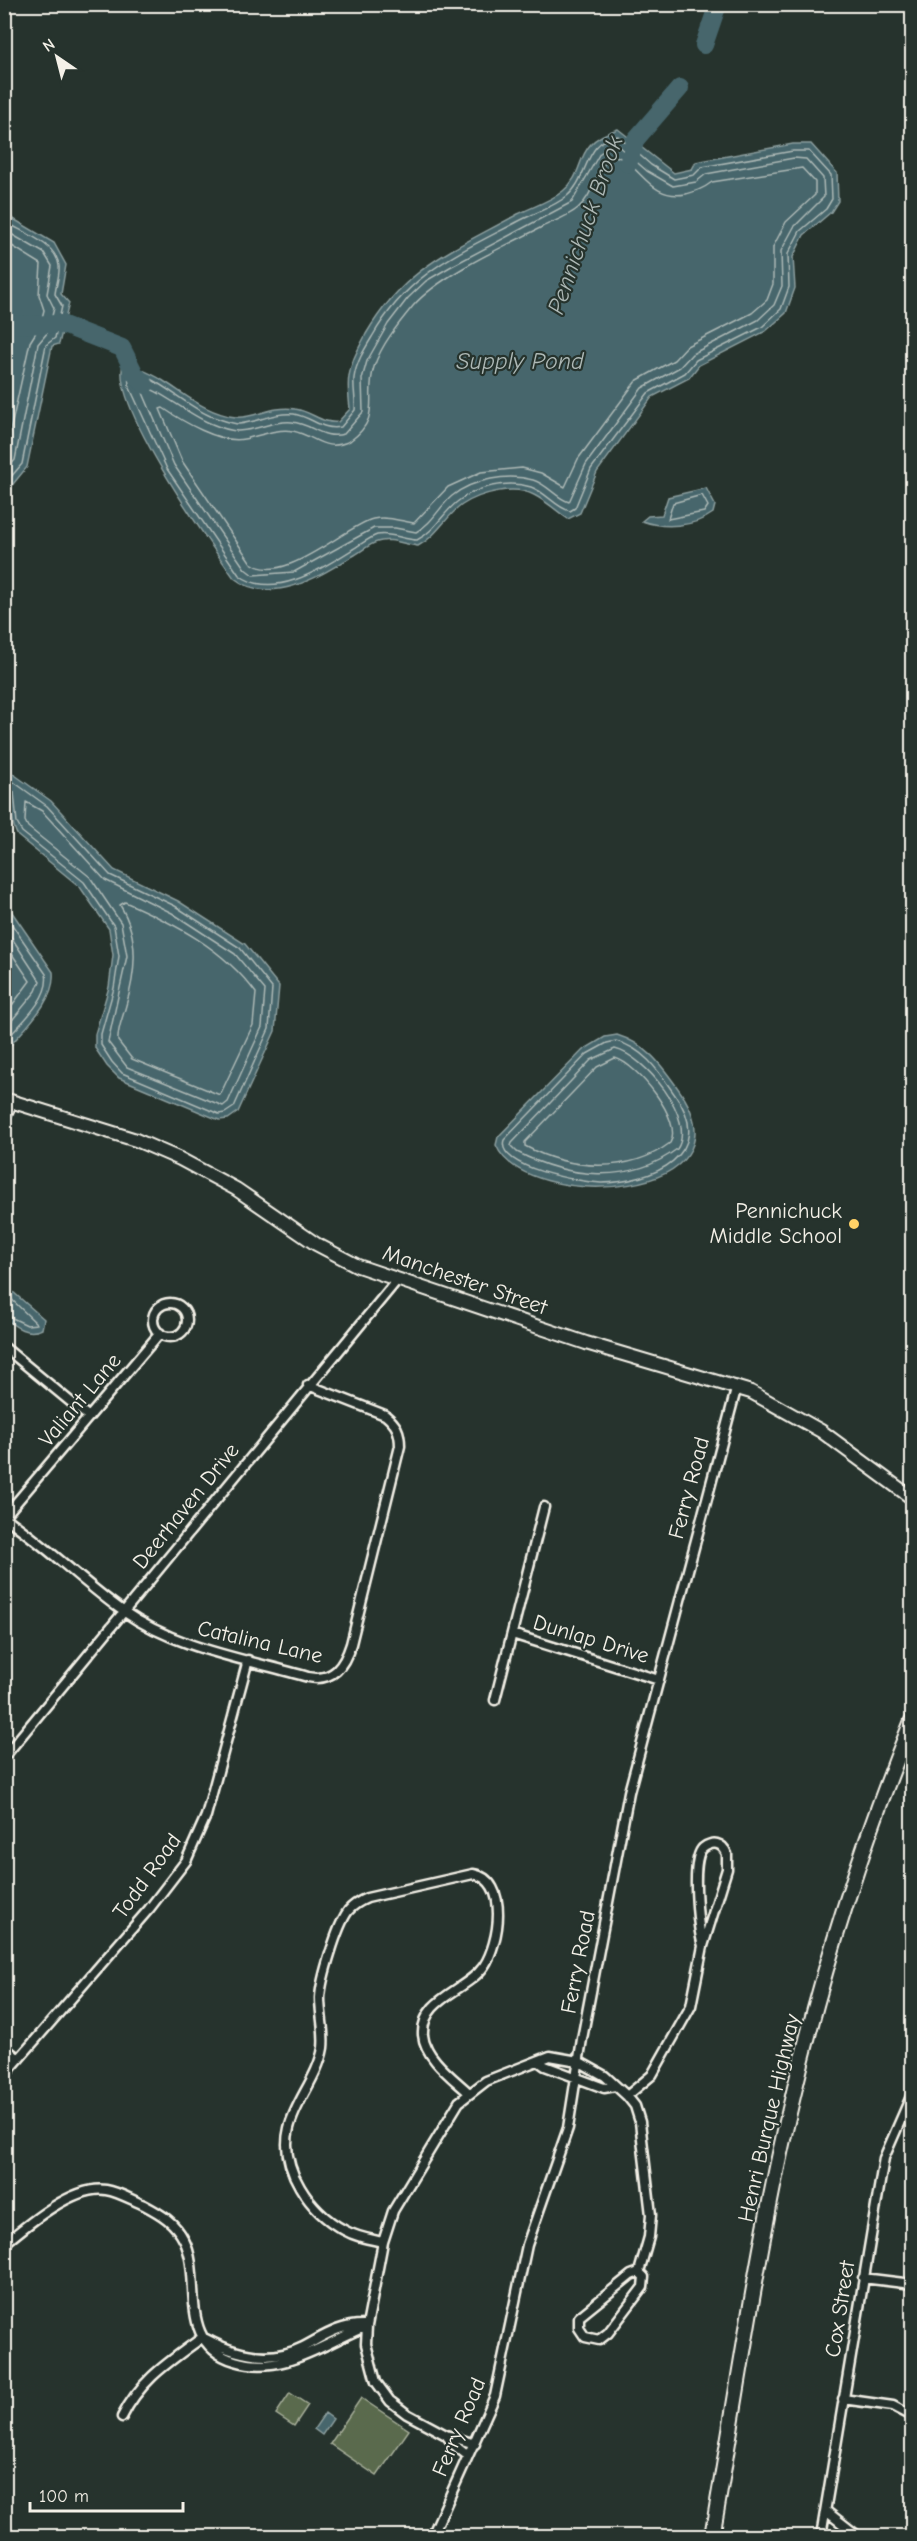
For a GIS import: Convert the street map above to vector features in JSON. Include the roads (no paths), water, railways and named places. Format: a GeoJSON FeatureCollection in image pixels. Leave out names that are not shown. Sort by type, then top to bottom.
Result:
{"type":"FeatureCollection","features":[{"type":"Feature","properties":{"kind":"main road","name":"Henri Burque Highway"},"geometry":{"type":"LineString","coordinates":[[712,2536],[770,2205],[792,2098],[819,1992],[850,1888],[912,1721]]}},
{"type":"Feature","properties":{"kind":"street"},"geometry":{"type":"LineString","coordinates":[[4,1116],[8,1101]]}},
{"type":"Feature","properties":{"kind":"street","name":"Manchester Street"},"geometry":{"type":"LineString","coordinates":[[8,1101],[136,1140],[180,1159],[236,1189],[331,1253],[358,1266],[586,1343],[737,1386],[794,1414],[912,1498]]}},
{"type":"Feature","properties":{"kind":"street","name":"Deerhaven Drive"},"geometry":{"type":"LineString","coordinates":[[4,1757],[308,1385],[398,1279]]}},
{"type":"Feature","properties":{"kind":"street"},"geometry":{"type":"LineString","coordinates":[[168,1303],[179,1305],[186,1314],[184,1329],[176,1336],[160,1333],[154,1324],[158,1308],[168,1303]]}},
{"type":"Feature","properties":{"kind":"street","name":"Valiant Lane"},"geometry":{"type":"LineString","coordinates":[[4,1517],[160,1333]]}},
{"type":"Feature","properties":{"kind":"street"},"geometry":{"type":"LineString","coordinates":[[4,1347],[89,1417]]}},
{"type":"Feature","properties":{"kind":"street","name":"Catalina Lane"},"geometry":{"type":"LineString","coordinates":[[4,1517],[34,1537],[123,1612],[182,1642],[320,1679],[332,1676],[341,1667],[351,1644],[400,1446],[400,1434],[395,1423],[385,1415],[308,1385]]}},
{"type":"Feature","properties":{"kind":"street","name":"Ferry Road"},"geometry":{"type":"LineString","coordinates":[[432,2536],[495,2396],[527,2245],[568,2128],[578,2061],[629,1792],[737,1386]]}},
{"type":"Feature","properties":{"kind":"street","name":"Dunlap Drive"},"geometry":{"type":"LineString","coordinates":[[495,1700],[544,1507]]}},
{"type":"Feature","properties":{"kind":"street","name":"Dunlap Drive"},"geometry":{"type":"LineString","coordinates":[[512,1634],[659,1680]]}},
{"type":"Feature","properties":{"kind":"street","name":"Todd Road"},"geometry":{"type":"LineString","coordinates":[[4,2076],[149,1909],[186,1861],[206,1816],[248,1660]]}},
{"type":"Feature","properties":{"kind":"street"},"geometry":{"type":"LineString","coordinates":[[627,2096],[652,2075],[692,2006],[703,1946],[727,1869],[728,1854],[721,1845],[715,1843],[699,1851],[697,1860],[699,1930],[703,1946]]}},
{"type":"Feature","properties":{"kind":"street"},"geometry":{"type":"LineString","coordinates":[[383,2242],[356,2236],[324,2216],[294,2176],[287,2144],[295,2110],[317,2067],[323,2048],[320,1996],[324,1974],[344,1919],[356,1904],[366,1898],[472,1874],[485,1879],[491,1886],[498,1909],[489,1958],[475,1976],[443,1998],[424,2020],[423,2037],[428,2050],[468,2092]]}},
{"type":"Feature","properties":{"kind":"street"},"geometry":{"type":"LineString","coordinates":[[4,2047],[19,2059]]}},
{"type":"Feature","properties":{"kind":"street"},"geometry":{"type":"LineString","coordinates":[[475,2444],[446,2435],[407,2414],[382,2391],[368,2359],[367,2325],[383,2242],[393,2211],[459,2102],[468,2092],[502,2073],[550,2056],[578,2061],[605,2076],[627,2096],[635,2106],[640,2122],[651,2215],[649,2237],[639,2272]]}},
{"type":"Feature","properties":{"kind":"street"},"geometry":{"type":"LineString","coordinates":[[538,2061],[544,2066],[604,2088],[615,2086]]}},
{"type":"Feature","properties":{"kind":"street","name":"Cox Street"},"geometry":{"type":"LineString","coordinates":[[821,2536],[884,2158],[911,2097]]}},
{"type":"Feature","properties":{"kind":"street"},"geometry":{"type":"LineString","coordinates":[[4,2244],[46,2212],[85,2191],[109,2190],[166,2217],[175,2224],[186,2242],[196,2318],[203,2337],[212,2349],[234,2361],[272,2364],[295,2360],[367,2325]]}},
{"type":"Feature","properties":{"kind":"street"},"geometry":{"type":"LineString","coordinates":[[639,2272],[644,2277],[643,2287],[608,2333],[599,2340],[585,2337],[579,2328],[579,2317],[631,2275],[639,2272]]}},
{"type":"Feature","properties":{"kind":"street"},"geometry":{"type":"LineString","coordinates":[[863,2278],[912,2284]]}},
{"type":"Feature","properties":{"kind":"street"},"geometry":{"type":"LineString","coordinates":[[122,2417],[132,2395],[144,2381],[203,2337]]}},
{"type":"Feature","properties":{"kind":"street"},"geometry":{"type":"LineString","coordinates":[[843,2399],[893,2406],[912,2416]]}},
{"type":"Feature","properties":{"kind":"street"},"geometry":{"type":"LineString","coordinates":[[446,2435],[468,2456]]}},
{"type":"Feature","properties":{"kind":"street"},"geometry":{"type":"LineString","coordinates":[[825,2511],[858,2536]]}},
{"type":"Feature","properties":{"kind":"water","name":"Supply Pond"},"geometry":{"type":"Polygon","coordinates":[[[618,129],[674,173],[692,169],[696,162],[793,144],[811,144],[837,173],[838,201],[831,212],[804,235],[793,257],[795,288],[786,313],[766,331],[699,365],[689,378],[652,397],[597,472],[580,513],[568,519],[534,495],[517,490],[497,491],[462,505],[425,542],[418,546],[392,541],[377,542],[326,572],[279,589],[264,590],[248,586],[234,578],[163,471],[145,438],[130,407],[123,381],[124,362],[157,377],[206,408],[225,415],[242,417],[287,408],[301,410],[327,421],[338,422],[350,409],[348,380],[356,355],[366,334],[397,292],[432,262],[518,214],[558,195],[571,183],[582,158],[593,142],[618,129]]]}},
{"type":"Feature","properties":{"kind":"water"},"geometry":{"type":"Polygon","coordinates":[[[5,214],[54,243],[66,265],[61,294],[69,303],[59,344],[52,346],[27,467],[5,494],[5,214]]]}},
{"type":"Feature","properties":{"kind":"water"},"geometry":{"type":"Polygon","coordinates":[[[706,488],[715,505],[713,513],[705,518],[688,524],[669,526],[642,521],[648,516],[662,515],[668,497],[706,488]]]}},
{"type":"Feature","properties":{"kind":"water"},"geometry":{"type":"Polygon","coordinates":[[[5,768],[51,801],[114,870],[178,901],[245,944],[279,986],[275,1031],[238,1112],[228,1119],[219,1120],[119,1078],[107,1066],[95,1048],[95,1034],[109,987],[113,955],[109,929],[80,887],[18,836],[13,824],[10,800],[5,790],[5,768]]]}},
{"type":"Feature","properties":{"kind":"water"},"geometry":{"type":"Polygon","coordinates":[[[5,902],[53,972],[49,994],[44,1005],[5,1052],[5,902]]]}},
{"type":"Feature","properties":{"kind":"water"},"geometry":{"type":"Polygon","coordinates":[[[617,1035],[644,1049],[658,1062],[677,1087],[694,1125],[688,1154],[664,1174],[628,1185],[588,1187],[548,1181],[515,1167],[496,1145],[498,1137],[583,1050],[605,1037],[617,1035]]]}},
{"type":"Feature","properties":{"kind":"water"},"geometry":{"type":"Polygon","coordinates":[[[5,1285],[44,1319],[42,1329],[27,1331],[5,1318],[5,1285]]]}},
{"type":"Feature","properties":{"kind":"water"},"geometry":{"type":"Polygon","coordinates":[[[325,2413],[333,2419],[322,2435],[314,2429],[325,2413]]]}},
{"type":"Feature","properties":{"kind":"waterway","name":"Pennichuck Brook"},"geometry":{"type":"LineString","coordinates":[[704,45],[718,4]]}},
{"type":"Feature","properties":{"kind":"waterway","name":"Pennichuck Brook"},"geometry":{"type":"LineString","coordinates":[[628,164],[636,139],[680,88]]}},
{"type":"Feature","properties":{"kind":"waterway","name":"Pennichuck Brook"},"geometry":{"type":"LineString","coordinates":[[4,325],[61,324],[122,348],[135,374],[145,385]]}},
{"type":"Feature","properties":{"kind":"place","name":"Pennichuck Middle School"},"geometry":{"type":"Point","coordinates":[854,1224]}}]}
